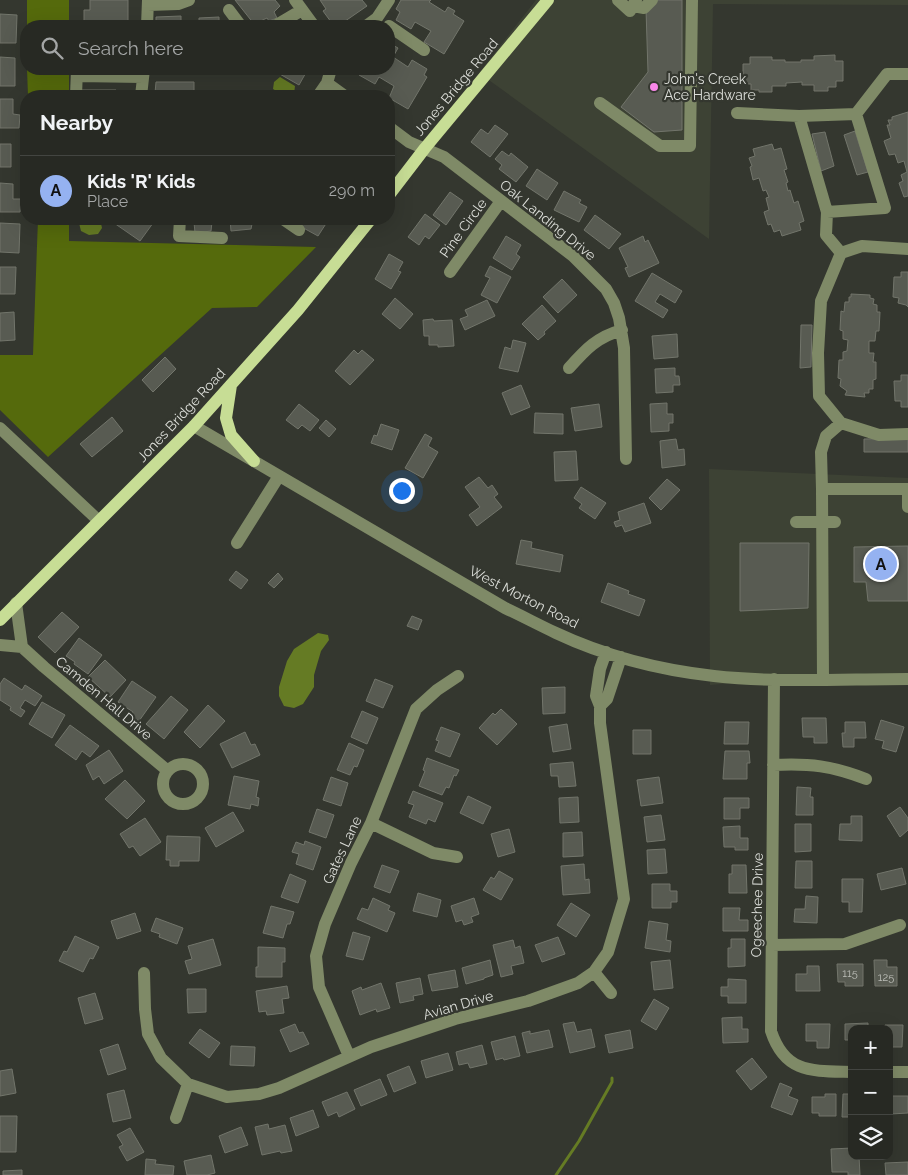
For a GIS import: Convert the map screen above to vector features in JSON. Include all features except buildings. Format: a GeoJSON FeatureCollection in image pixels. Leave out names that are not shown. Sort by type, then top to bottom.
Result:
{"type":"FeatureCollection","features":[{"type":"Feature","properties":{"kind":"main road","name":"Jones Bridge Road"},"geometry":{"type":"LineString","coordinates":[[395,187],[425,148],[548,0]]}},
{"type":"Feature","properties":{"kind":"main road","name":"Jones Bridge Road"},"geometry":{"type":"LineString","coordinates":[[0,620],[194,426],[298,310],[365,225]]}},
{"type":"Feature","properties":{"kind":"main road"},"geometry":{"type":"LineString","coordinates":[[231,385],[226,418],[231,435],[254,461]]}},
{"type":"Feature","properties":{"kind":"street"},"geometry":{"type":"LineString","coordinates":[[147,20],[148,2],[178,4],[189,0]]}},
{"type":"Feature","properties":{"kind":"street"},"geometry":{"type":"LineString","coordinates":[[618,0],[630,11],[634,3],[644,8],[652,0]]}},
{"type":"Feature","properties":{"kind":"street"},"geometry":{"type":"LineString","coordinates":[[600,103],[660,146],[690,146],[692,0]]}},
{"type":"Feature","properties":{"kind":"street"},"geometry":{"type":"LineString","coordinates":[[374,20],[387,1]]}},
{"type":"Feature","properties":{"kind":"street"},"geometry":{"type":"LineString","coordinates":[[282,20],[299,5],[310,20]]}},
{"type":"Feature","properties":{"kind":"street"},"geometry":{"type":"LineString","coordinates":[[229,10],[236,20]]}},
{"type":"Feature","properties":{"kind":"street"},"geometry":{"type":"LineString","coordinates":[[395,30],[424,50]]}},
{"type":"Feature","properties":{"kind":"street"},"geometry":{"type":"LineString","coordinates":[[856,114],[887,74],[908,74]]}},
{"type":"Feature","properties":{"kind":"street"},"geometry":{"type":"LineString","coordinates":[[76,90],[77,75]]}},
{"type":"Feature","properties":{"kind":"street"},"geometry":{"type":"LineString","coordinates":[[142,90],[143,75]]}},
{"type":"Feature","properties":{"kind":"street"},"geometry":{"type":"LineString","coordinates":[[322,90],[329,75]]}},
{"type":"Feature","properties":{"kind":"street"},"geometry":{"type":"LineString","coordinates":[[327,83],[337,90]]}},
{"type":"Feature","properties":{"kind":"street"},"geometry":{"type":"LineString","coordinates":[[737,114],[799,116],[856,114]]}},
{"type":"Feature","properties":{"kind":"street"},"geometry":{"type":"LineString","coordinates":[[827,212],[885,208],[856,114]]}},
{"type":"Feature","properties":{"kind":"street"},"geometry":{"type":"LineString","coordinates":[[799,116],[827,212],[826,235],[841,253]]}},
{"type":"Feature","properties":{"kind":"street","name":"Oak Landing Drive"},"geometry":{"type":"LineString","coordinates":[[395,131],[410,142],[444,157],[573,256],[606,289],[614,303],[622,330],[625,372],[626,459]]}},
{"type":"Feature","properties":{"kind":"street","name":"Pine Circle"},"geometry":{"type":"LineString","coordinates":[[450,272],[501,201]]}},
{"type":"Feature","properties":{"kind":"street"},"geometry":{"type":"LineString","coordinates":[[180,225],[179,236],[222,238]]}},
{"type":"Feature","properties":{"kind":"street"},"geometry":{"type":"LineString","coordinates":[[291,225],[299,230]]}},
{"type":"Feature","properties":{"kind":"street"},"geometry":{"type":"LineString","coordinates":[[908,249],[862,246],[841,253],[821,301],[818,354],[819,396],[841,423],[879,435],[908,434]]}},
{"type":"Feature","properties":{"kind":"street"},"geometry":{"type":"LineString","coordinates":[[569,368],[588,347],[607,334],[622,330]]}},
{"type":"Feature","properties":{"kind":"street"},"geometry":{"type":"LineString","coordinates":[[823,679],[821,452],[826,436],[841,423]]}},
{"type":"Feature","properties":{"kind":"street","name":"West Morton Road"},"geometry":{"type":"LineString","coordinates":[[194,426],[505,608],[557,634],[606,652],[660,667],[713,676],[774,679],[908,679]]}},
{"type":"Feature","properties":{"kind":"street"},"geometry":{"type":"LineString","coordinates":[[0,428],[100,520]]}},
{"type":"Feature","properties":{"kind":"street"},"geometry":{"type":"LineString","coordinates":[[237,543],[279,476]]}},
{"type":"Feature","properties":{"kind":"street"},"geometry":{"type":"LineString","coordinates":[[822,489],[908,490],[908,507]]}},
{"type":"Feature","properties":{"kind":"street"},"geometry":{"type":"LineString","coordinates":[[796,522],[835,522]]}},
{"type":"Feature","properties":{"kind":"street"},"geometry":{"type":"LineString","coordinates":[[0,645],[22,647],[16,603]]}},
{"type":"Feature","properties":{"kind":"street","name":"Camden Hall Drive"},"geometry":{"type":"LineString","coordinates":[[22,647],[44,668],[168,771]]}},
{"type":"Feature","properties":{"kind":"street","name":"Avian Drive"},"geometry":{"type":"LineString","coordinates":[[144,973],[148,1034],[161,1058],[188,1084],[227,1097],[259,1094],[279,1088],[371,1047],[455,1019],[528,1001],[578,984],[594,972],[608,952],[624,900],[600,723],[600,706],[596,696],[600,669],[606,652]]}},
{"type":"Feature","properties":{"kind":"street"},"geometry":{"type":"LineString","coordinates":[[600,706],[607,699],[621,656]]}},
{"type":"Feature","properties":{"kind":"street","name":"Gates Lane"},"geometry":{"type":"LineString","coordinates":[[350,1056],[319,987],[316,956],[325,924],[350,863],[371,823],[416,709],[436,690],[458,676]]}},
{"type":"Feature","properties":{"kind":"street","name":"Ogeechee Drive"},"geometry":{"type":"LineString","coordinates":[[774,679],[770,1019],[773,1036],[780,1051],[787,1060],[808,1069],[848,1072]]}},
{"type":"Feature","properties":{"kind":"street"},"geometry":{"type":"LineString","coordinates":[[774,765],[818,765],[842,770],[866,779]]}},
{"type":"Feature","properties":{"kind":"street"},"geometry":{"type":"LineString","coordinates":[[371,823],[433,854],[457,857]]}},
{"type":"Feature","properties":{"kind":"street"},"geometry":{"type":"LineString","coordinates":[[771,945],[854,943],[900,924]]}},
{"type":"Feature","properties":{"kind":"street"},"geometry":{"type":"LineString","coordinates":[[594,972],[611,993]]}},
{"type":"Feature","properties":{"kind":"street"},"geometry":{"type":"LineString","coordinates":[[893,1072],[908,1072]]}},
{"type":"Feature","properties":{"kind":"street"},"geometry":{"type":"LineString","coordinates":[[176,1118],[188,1084]]}},
{"type":"Feature","properties":{"kind":"shaded area"},"geometry":{"type":"Polygon","coordinates":[[[27,0],[69,0],[69,20],[27,20],[27,0]]]}},
{"type":"Feature","properties":{"kind":"shaded area"},"geometry":{"type":"Polygon","coordinates":[[[536,0],[908,0],[908,5],[713,4],[709,239],[479,73],[536,0]]]}},
{"type":"Feature","properties":{"kind":"shaded area"},"geometry":{"type":"Polygon","coordinates":[[[27,75],[69,75],[69,90],[28,90],[27,75]]]}},
{"type":"Feature","properties":{"kind":"shaded area"},"geometry":{"type":"Polygon","coordinates":[[[280,77],[295,86],[294,90],[275,90],[273,89],[274,82],[280,77]]]}},
{"type":"Feature","properties":{"kind":"shaded area"},"geometry":{"type":"Polygon","coordinates":[[[38,225],[69,225],[69,241],[316,247],[257,307],[212,308],[48,457],[0,410],[0,355],[33,355],[38,225]]]}},
{"type":"Feature","properties":{"kind":"shaded area"},"geometry":{"type":"Polygon","coordinates":[[[80,225],[101,225],[102,228],[98,234],[89,235],[81,231],[80,225]]]}},
{"type":"Feature","properties":{"kind":"shaded area"},"geometry":{"type":"Polygon","coordinates":[[[709,469],[908,478],[908,677],[768,680],[710,685],[709,469]]]}},
{"type":"Feature","properties":{"kind":"shaded area"},"geometry":{"type":"Polygon","coordinates":[[[318,633],[328,635],[329,640],[321,651],[314,675],[314,687],[303,704],[294,708],[284,706],[279,696],[279,687],[287,661],[294,649],[318,633]]]}},
{"type":"Feature","properties":{"kind":"waterway"},"geometry":{"type":"LineString","coordinates":[[556,1175],[579,1141],[612,1082],[612,1078]]}},
{"type":"Feature","properties":{"kind":"place","name":"John's Creek Ace Hardware"},"geometry":{"type":"Point","coordinates":[654,87]}},
{"type":"Feature","properties":{"kind":"place","name":"Kids 'R' Kids"},"geometry":{"type":"Point","coordinates":[881,564]}}]}
